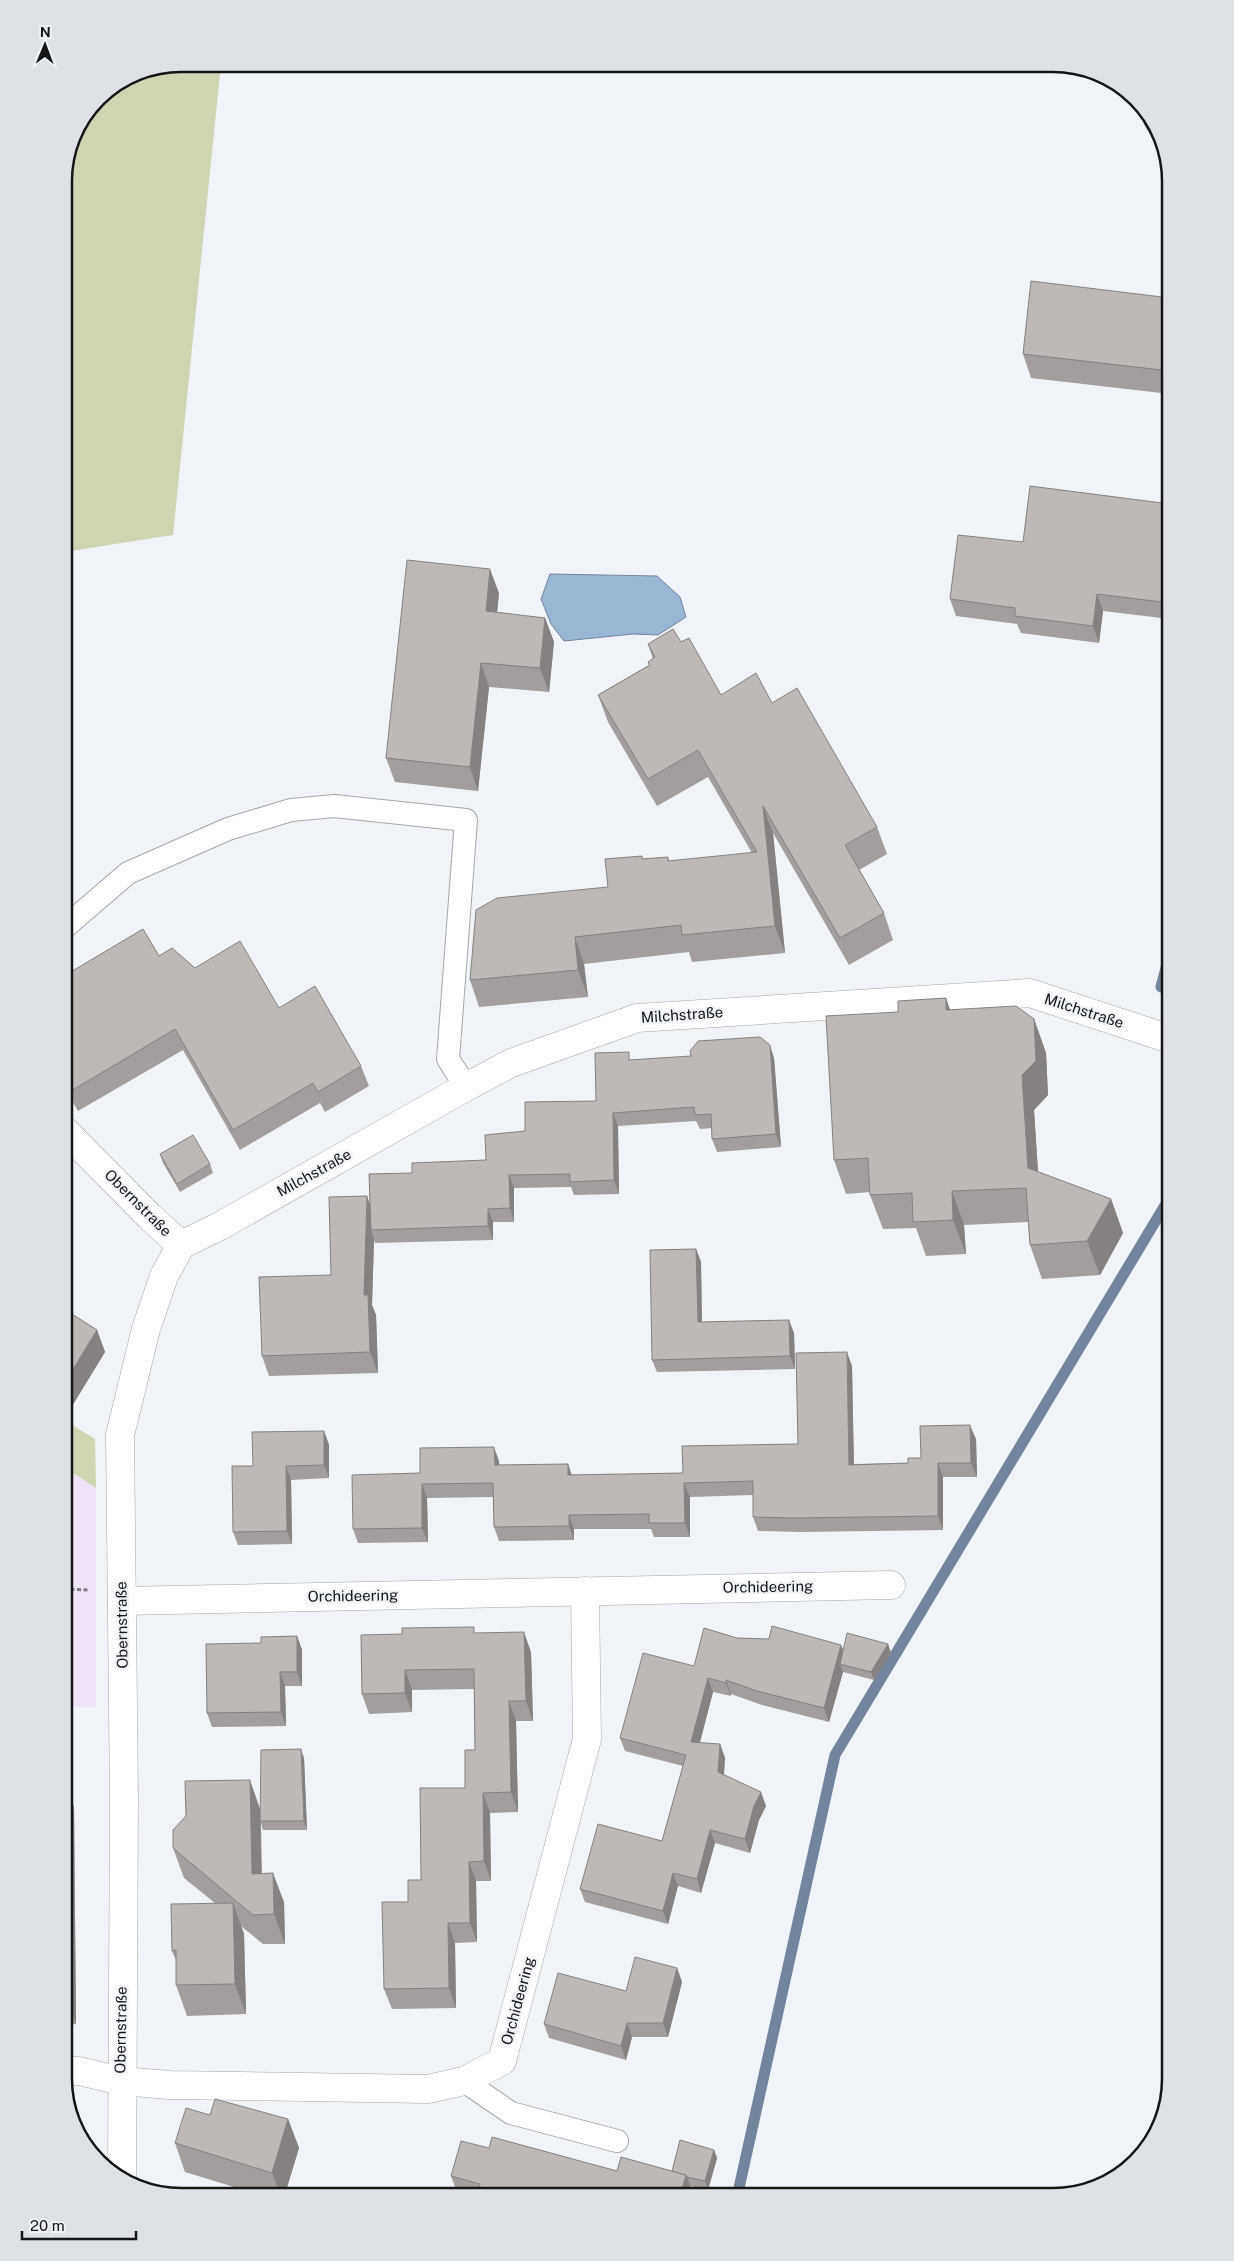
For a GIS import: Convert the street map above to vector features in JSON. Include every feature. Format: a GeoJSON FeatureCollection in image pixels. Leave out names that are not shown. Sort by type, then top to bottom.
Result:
{"type":"FeatureCollection","features":[{"type":"Feature","properties":{"kind":"street","name":"Milchstraße"},"geometry":{"type":"LineString","coordinates":[[181,1245],[220,1226],[466,1086],[511,1063],[637,1018],[1030,993],[1162,1036]]}},
{"type":"Feature","properties":{"kind":"street","name":"Obernstraße"},"geometry":{"type":"LineString","coordinates":[[72,1139],[150,1217],[181,1245],[164,1276],[146,1329],[120,1435],[124,1800],[122,2171]]}},
{"type":"Feature","properties":{"kind":"street","name":"Orchideering"},"geometry":{"type":"LineString","coordinates":[[122,1601],[891,1585]]}},
{"type":"Feature","properties":{"kind":"street","name":"Orchideering"},"geometry":{"type":"LineString","coordinates":[[72,2071],[121,2081],[170,2085],[428,2089],[464,2081],[502,2060],[587,1739],[585,1591]]}},
{"type":"Feature","properties":{"kind":"lane"},"geometry":{"type":"LineString","coordinates":[[73,921],[128,873],[228,829],[291,810],[334,806],[466,820],[448,1059],[466,1086]]}},
{"type":"Feature","properties":{"kind":"lane"},"geometry":{"type":"LineString","coordinates":[[464,2081],[511,2113],[617,2141]]}},
{"type":"Feature","properties":{"kind":"shaded area"},"geometry":{"type":"Polygon","coordinates":[[[72,1472],[96,1488],[96,1707],[72,1707],[72,1472]]]}},
{"type":"Feature","properties":{"kind":"green space"},"geometry":{"type":"Polygon","coordinates":[[[174,73],[220,73],[173,535],[73,551],[73,174],[76,153],[87,127],[104,104],[115,95],[133,84],[153,76],[174,73]]]}},
{"type":"Feature","properties":{"kind":"green space"},"geometry":{"type":"Polygon","coordinates":[[[72,1425],[95,1439],[96,1488],[72,1472],[72,1425]]]}},
{"type":"Feature","properties":{"kind":"water"},"geometry":{"type":"Polygon","coordinates":[[[550,574],[657,576],[680,597],[686,617],[658,635],[633,634],[564,641],[551,624],[541,599],[550,574]]]}},
{"type":"Feature","properties":{"kind":"building"},"geometry":{"type":"Polygon","coordinates":[[[1031,281],[1162,297],[1162,370],[1023,354],[1031,281]]]}},
{"type":"Feature","properties":{"kind":"building"},"geometry":{"type":"Polygon","coordinates":[[[1030,486],[1162,503],[1162,602],[1097,594],[1093,626],[1015,616],[1015,608],[950,599],[958,535],[1023,542],[1030,486]]]}},
{"type":"Feature","properties":{"kind":"building"},"geometry":{"type":"Polygon","coordinates":[[[407,560],[490,569],[486,611],[545,618],[540,668],[481,663],[470,767],[386,758],[407,560]]]}},
{"type":"Feature","properties":{"kind":"building"},"geometry":{"type":"Polygon","coordinates":[[[673,629],[681,642],[689,638],[721,695],[756,673],[772,703],[797,688],[877,827],[845,845],[884,913],[840,938],[763,806],[775,926],[682,935],[681,925],[575,937],[578,970],[470,980],[476,910],[497,898],[608,887],[605,859],[642,856],[642,859],[668,857],[668,861],[757,852],[698,750],[648,779],[598,695],[650,665],[648,662],[655,657],[648,644],[673,629]]]}},
{"type":"Feature","properties":{"kind":"building"},"geometry":{"type":"Polygon","coordinates":[[[143,929],[159,956],[172,948],[195,968],[240,941],[279,1008],[315,986],[361,1066],[318,1092],[313,1083],[233,1130],[175,1029],[73,1090],[73,971],[143,929]]]}},
{"type":"Feature","properties":{"kind":"building"},"geometry":{"type":"Polygon","coordinates":[[[946,998],[946,1010],[1016,1006],[1034,1019],[1036,1061],[1022,1075],[1028,1168],[1111,1199],[1087,1241],[1030,1245],[1026,1188],[952,1191],[953,1220],[913,1222],[912,1193],[870,1195],[868,1158],[834,1160],[826,1016],[898,1012],[898,1001],[946,998]]]}},
{"type":"Feature","properties":{"kind":"building"},"geometry":{"type":"Polygon","coordinates":[[[760,1037],[770,1045],[776,1134],[712,1139],[711,1114],[695,1115],[694,1107],[613,1113],[614,1180],[570,1182],[570,1174],[509,1175],[510,1208],[488,1209],[488,1226],[371,1230],[369,1174],[412,1173],[412,1163],[486,1160],[485,1135],[525,1131],[525,1102],[596,1101],[595,1053],[629,1052],[629,1060],[691,1056],[690,1051],[698,1041],[760,1037]]]}},
{"type":"Feature","properties":{"kind":"building"},"geometry":{"type":"Polygon","coordinates":[[[193,1135],[210,1164],[177,1184],[160,1154],[193,1135]]]}},
{"type":"Feature","properties":{"kind":"building"},"geometry":{"type":"Polygon","coordinates":[[[367,1196],[364,1295],[368,1295],[370,1352],[262,1356],[259,1277],[331,1275],[329,1197],[367,1196]]]}},
{"type":"Feature","properties":{"kind":"building"},"geometry":{"type":"Polygon","coordinates":[[[696,1249],[698,1322],[789,1320],[790,1356],[652,1360],[650,1250],[696,1249]]]}},
{"type":"Feature","properties":{"kind":"building"},"geometry":{"type":"Polygon","coordinates":[[[72,1314],[97,1330],[72,1370],[72,1314]]]}},
{"type":"Feature","properties":{"kind":"building"},"geometry":{"type":"Polygon","coordinates":[[[847,1352],[849,1465],[908,1463],[908,1458],[921,1458],[920,1426],[970,1425],[971,1463],[938,1463],[938,1516],[753,1517],[753,1481],[684,1483],[685,1523],[649,1523],[649,1514],[569,1515],[569,1526],[494,1527],[493,1483],[422,1484],[422,1528],[353,1529],[352,1475],[420,1473],[420,1448],[494,1447],[495,1465],[568,1464],[568,1475],[683,1473],[682,1446],[798,1444],[796,1353],[847,1352]]]}},
{"type":"Feature","properties":{"kind":"building"},"geometry":{"type":"Polygon","coordinates":[[[324,1431],[324,1465],[286,1466],[287,1531],[233,1532],[232,1466],[253,1466],[252,1432],[324,1431]]]}},
{"type":"Feature","properties":{"kind":"building"},"geometry":{"type":"Polygon","coordinates":[[[772,1626],[841,1645],[824,1708],[757,1691],[726,1680],[726,1683],[708,1678],[691,1742],[720,1744],[718,1772],[761,1792],[754,1806],[745,1839],[710,1830],[697,1879],[673,1873],[663,1911],[580,1889],[598,1824],[662,1841],[686,1755],[620,1738],[643,1653],[694,1666],[704,1628],[737,1638],[769,1639],[772,1626]]]}},
{"type":"Feature","properties":{"kind":"building"},"geometry":{"type":"Polygon","coordinates":[[[474,1627],[474,1633],[524,1632],[526,1701],[509,1701],[511,1792],[483,1793],[484,1861],[469,1862],[470,1923],[448,1923],[449,1988],[384,1989],[382,1902],[408,1902],[408,1880],[421,1880],[420,1788],[465,1788],[465,1750],[475,1750],[474,1669],[405,1670],[405,1693],[362,1694],[361,1635],[402,1634],[402,1628],[474,1627]]]}},
{"type":"Feature","properties":{"kind":"building"},"geometry":{"type":"Polygon","coordinates":[[[847,1633],[888,1644],[871,1672],[840,1664],[847,1633]]]}},
{"type":"Feature","properties":{"kind":"building"},"geometry":{"type":"Polygon","coordinates":[[[297,1636],[297,1672],[280,1672],[281,1712],[207,1713],[206,1644],[261,1643],[261,1637],[297,1636]]]}},
{"type":"Feature","properties":{"kind":"building"},"geometry":{"type":"Polygon","coordinates":[[[301,1749],[304,1821],[260,1821],[261,1750],[301,1749]]]}},
{"type":"Feature","properties":{"kind":"building"},"geometry":{"type":"Polygon","coordinates":[[[250,1780],[252,1874],[273,1873],[274,1914],[253,1915],[173,1848],[173,1830],[186,1816],[185,1781],[250,1780]]]}},
{"type":"Feature","properties":{"kind":"building"},"geometry":{"type":"Polygon","coordinates":[[[233,1903],[235,1984],[176,1985],[176,1950],[172,1951],[171,1904],[233,1903]]]}},
{"type":"Feature","properties":{"kind":"building"},"geometry":{"type":"Polygon","coordinates":[[[635,1957],[677,1968],[663,2023],[627,2023],[621,2046],[544,2024],[558,1973],[626,1991],[635,1957]]]}},
{"type":"Feature","properties":{"kind":"building"},"geometry":{"type":"Polygon","coordinates":[[[215,2099],[288,2119],[272,2173],[175,2143],[186,2108],[210,2115],[215,2099]]]}},
{"type":"Feature","properties":{"kind":"building"},"geometry":{"type":"Polygon","coordinates":[[[492,2137],[617,2171],[621,2157],[686,2175],[682,2188],[483,2188],[479,2187],[480,2184],[451,2176],[461,2141],[489,2148],[492,2137]]]}},
{"type":"Feature","properties":{"kind":"building"},"geometry":{"type":"Polygon","coordinates":[[[680,2140],[714,2150],[705,2181],[672,2171],[680,2140]]]}},
{"type":"Feature","properties":{"kind":"waterway"},"geometry":{"type":"LineString","coordinates":[[739,2188],[835,1755],[1162,1210]]}}]}
